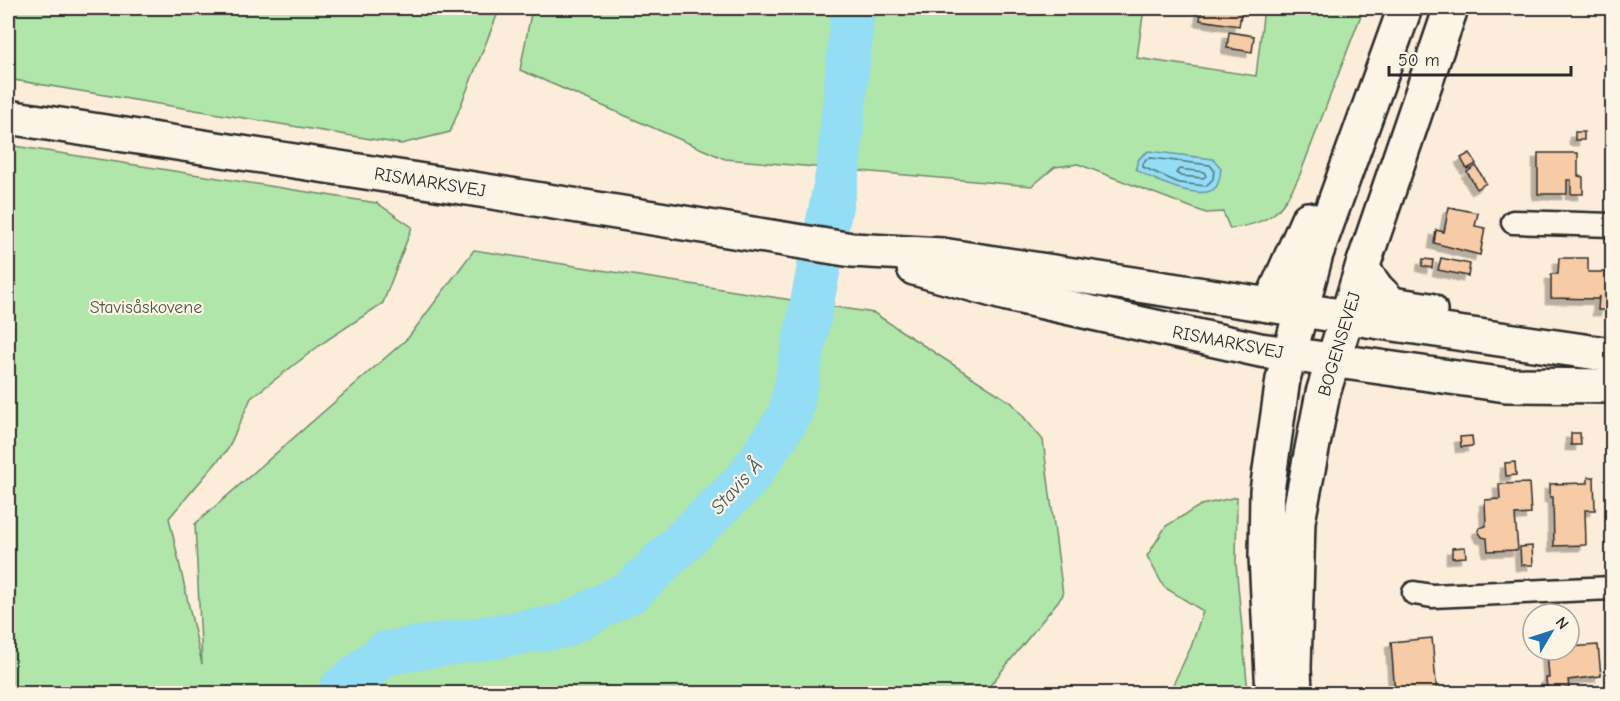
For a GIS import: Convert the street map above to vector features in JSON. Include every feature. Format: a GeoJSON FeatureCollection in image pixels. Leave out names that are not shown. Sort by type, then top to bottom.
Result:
{"type":"FeatureCollection","features":[{"type":"Feature","properties":{"kind":"main road"},"geometry":{"type":"LineString","coordinates":[[1294,681],[1340,418],[1315,338],[1295,251],[1379,42],[1404,8]]}},
{"type":"Feature","properties":{"kind":"main road"},"geometry":{"type":"LineString","coordinates":[[1294,681],[1282,567],[1282,492],[1287,447],[1315,338],[1415,43],[1424,8]]}},
{"type":"Feature","properties":{"kind":"main road","name":"BOGENSEVEJ"},"geometry":{"type":"LineString","coordinates":[[1273,693],[1266,556],[1267,491],[1315,338],[1362,268],[1451,8]]}},
{"type":"Feature","properties":{"kind":"main road","name":"RISMARKSVEJ"},"geometry":{"type":"LineString","coordinates":[[8,117],[852,250],[942,255],[1315,338],[1506,385],[1612,386]]}},
{"type":"Feature","properties":{"kind":"main road"},"geometry":{"type":"LineString","coordinates":[[852,250],[1080,329],[1168,354],[1315,338],[1508,364],[1612,367]]}},
{"type":"Feature","properties":{"kind":"main road"},"geometry":{"type":"LineString","coordinates":[[1362,268],[1377,289],[1392,304],[1612,342]]}},
{"type":"Feature","properties":{"kind":"main road","name":"RISMARKSVEJ"},"geometry":{"type":"LineString","coordinates":[[1315,338],[1612,355]]}},
{"type":"Feature","properties":{"kind":"street"},"geometry":{"type":"LineString","coordinates":[[1513,222],[1612,225]]}},
{"type":"Feature","properties":{"kind":"street"},"geometry":{"type":"LineString","coordinates":[[1414,593],[1432,596],[1612,588]]}},
{"type":"Feature","properties":{"kind":"green space"},"geometry":{"type":"Polygon","coordinates":[[[8,8],[500,8],[450,132],[401,144],[8,79],[8,8]]]}},
{"type":"Feature","properties":{"kind":"green space"},"geometry":{"type":"Polygon","coordinates":[[[532,8],[1144,8],[1137,58],[1256,76],[1264,8],[1361,8],[1361,15],[1299,177],[1286,200],[1280,208],[1265,219],[1230,229],[1223,212],[1206,213],[1078,164],[1055,167],[1032,186],[725,159],[520,70],[532,8]]]}},
{"type":"Feature","properties":{"kind":"green space","name":"Stavisåskovene"},"geometry":{"type":"Polygon","coordinates":[[[8,145],[377,203],[412,227],[383,303],[324,342],[251,398],[228,449],[169,518],[202,664],[195,524],[408,338],[474,250],[874,313],[1012,403],[1043,440],[1063,595],[984,693],[8,693],[8,145]]]}},
{"type":"Feature","properties":{"kind":"green space"},"geometry":{"type":"Polygon","coordinates":[[[1237,497],[1236,564],[1248,693],[1169,693],[1191,647],[1203,611],[1164,587],[1147,556],[1166,526],[1201,505],[1237,497]]]}},
{"type":"Feature","properties":{"kind":"water"},"geometry":{"type":"Polygon","coordinates":[[[1149,151],[1213,159],[1221,168],[1216,187],[1209,191],[1188,191],[1152,178],[1136,169],[1140,158],[1149,151]]]}},
{"type":"Feature","properties":{"kind":"building"},"geometry":{"type":"Polygon","coordinates":[[[1202,8],[1242,8],[1239,26],[1200,20],[1202,8]]]}},
{"type":"Feature","properties":{"kind":"building"},"geometry":{"type":"Polygon","coordinates":[[[1229,32],[1254,36],[1252,52],[1227,48],[1229,32]]]}},
{"type":"Feature","properties":{"kind":"building"},"geometry":{"type":"Polygon","coordinates":[[[1575,132],[1584,132],[1584,140],[1575,140],[1575,132]]]}},
{"type":"Feature","properties":{"kind":"building"},"geometry":{"type":"Polygon","coordinates":[[[1470,153],[1476,164],[1467,169],[1461,158],[1470,153]]]}},
{"type":"Feature","properties":{"kind":"building"},"geometry":{"type":"Polygon","coordinates":[[[1538,153],[1578,153],[1578,176],[1583,177],[1583,194],[1571,194],[1571,180],[1567,180],[1567,194],[1538,194],[1538,153]]]}},
{"type":"Feature","properties":{"kind":"building"},"geometry":{"type":"Polygon","coordinates":[[[1476,166],[1486,183],[1477,189],[1467,172],[1476,166]]]}},
{"type":"Feature","properties":{"kind":"building"},"geometry":{"type":"Polygon","coordinates":[[[1449,207],[1478,213],[1475,226],[1485,228],[1480,255],[1434,243],[1436,230],[1444,232],[1449,207]]]}},
{"type":"Feature","properties":{"kind":"building"},"geometry":{"type":"Polygon","coordinates":[[[1441,258],[1470,264],[1468,276],[1438,270],[1441,258]]]}},
{"type":"Feature","properties":{"kind":"building"},"geometry":{"type":"Polygon","coordinates":[[[1559,258],[1588,258],[1588,272],[1607,272],[1606,310],[1598,310],[1599,296],[1598,299],[1551,298],[1551,274],[1558,274],[1559,258]]]}},
{"type":"Feature","properties":{"kind":"building"},"geometry":{"type":"Polygon","coordinates":[[[1423,259],[1433,260],[1432,268],[1422,266],[1423,259]]]}},
{"type":"Feature","properties":{"kind":"building"},"geometry":{"type":"Polygon","coordinates":[[[1571,433],[1580,433],[1581,445],[1571,445],[1571,433]]]}},
{"type":"Feature","properties":{"kind":"building"},"geometry":{"type":"Polygon","coordinates":[[[1472,436],[1473,446],[1461,447],[1460,437],[1472,436]]]}},
{"type":"Feature","properties":{"kind":"building"},"geometry":{"type":"Polygon","coordinates":[[[1515,462],[1516,475],[1506,476],[1505,463],[1515,462]]]}},
{"type":"Feature","properties":{"kind":"building"},"geometry":{"type":"Polygon","coordinates":[[[1588,477],[1594,477],[1595,510],[1585,510],[1586,545],[1554,546],[1553,497],[1550,497],[1550,484],[1588,483],[1588,477]]]}},
{"type":"Feature","properties":{"kind":"building"},"geometry":{"type":"Polygon","coordinates":[[[1529,483],[1531,514],[1515,515],[1518,550],[1488,551],[1487,538],[1482,537],[1478,531],[1479,528],[1486,526],[1485,500],[1500,499],[1499,484],[1529,483]]]}},
{"type":"Feature","properties":{"kind":"building"},"geometry":{"type":"Polygon","coordinates":[[[1532,546],[1533,565],[1521,565],[1520,547],[1532,546]]]}},
{"type":"Feature","properties":{"kind":"building"},"geometry":{"type":"Polygon","coordinates":[[[1465,547],[1466,557],[1452,558],[1452,548],[1465,547]]]}},
{"type":"Feature","properties":{"kind":"building"},"geometry":{"type":"Polygon","coordinates":[[[1432,638],[1437,694],[1395,694],[1391,642],[1432,638]]]}},
{"type":"Feature","properties":{"kind":"building"},"geometry":{"type":"Polygon","coordinates":[[[1598,645],[1601,676],[1568,680],[1569,688],[1547,690],[1548,662],[1581,662],[1581,646],[1598,645]]]}},
{"type":"Feature","properties":{"kind":"waterway","name":"Stavis Å"},"geometry":{"type":"LineString","coordinates":[[339,694],[341,689],[386,653],[564,626],[633,590],[747,479],[790,415],[838,170],[853,8]]}}]}
